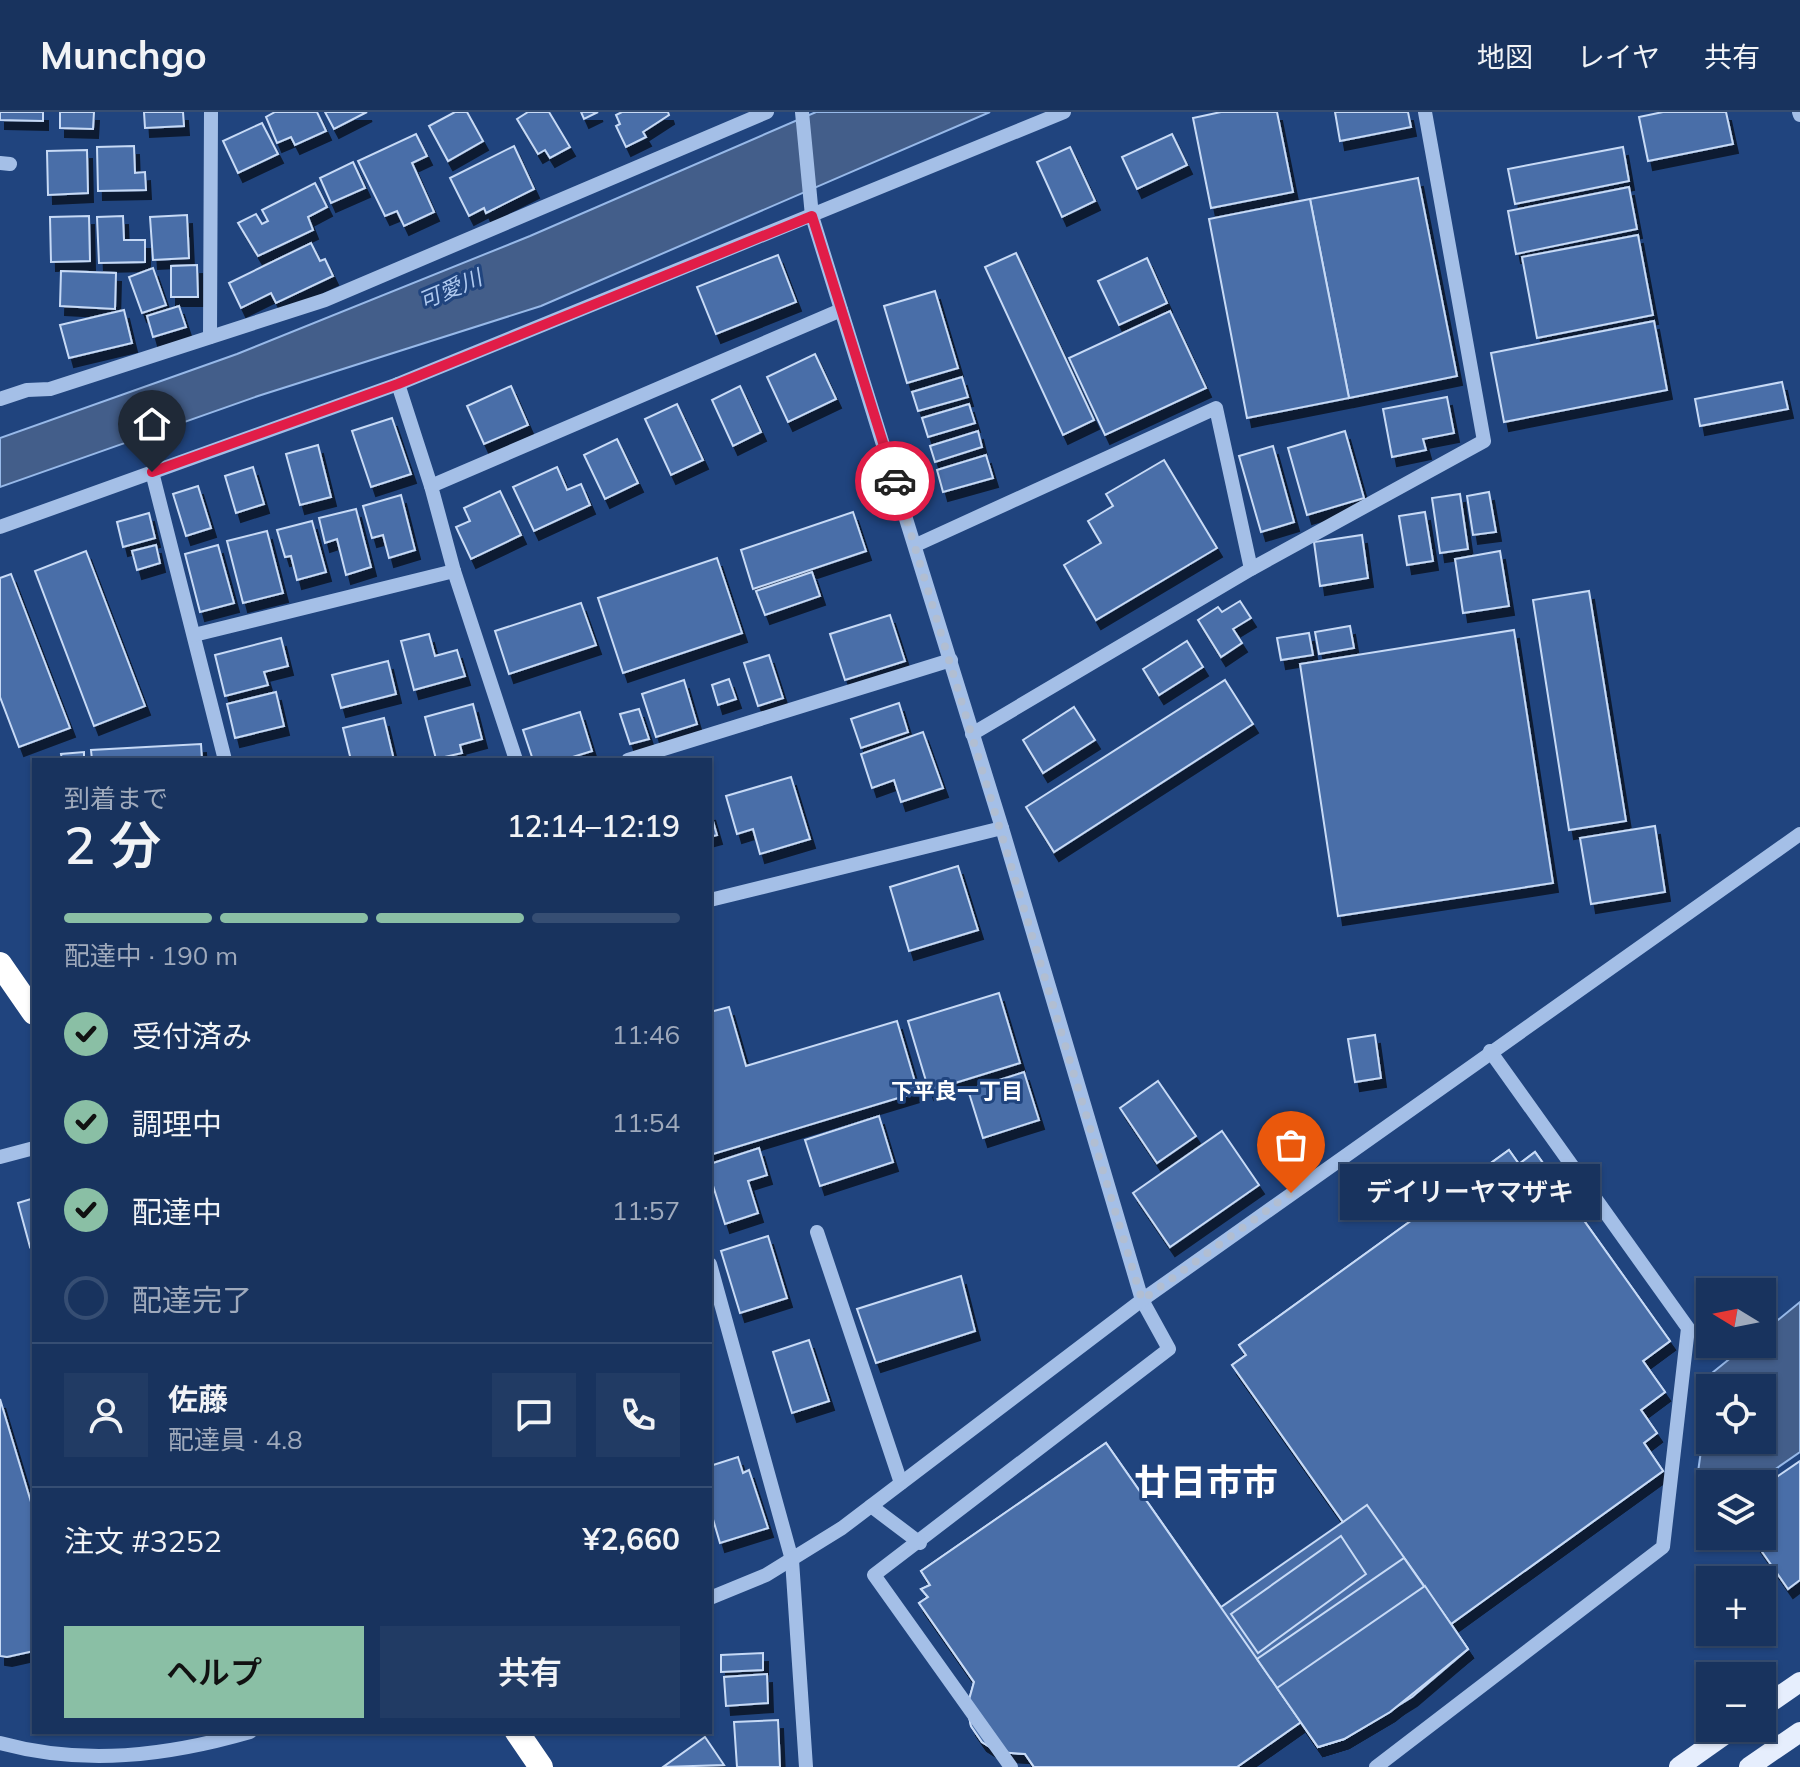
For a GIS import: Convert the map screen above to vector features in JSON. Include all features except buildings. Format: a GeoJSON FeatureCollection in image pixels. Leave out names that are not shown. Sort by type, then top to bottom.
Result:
{"type":"FeatureCollection","features":[{"type":"Feature","properties":{"kind":"highway"},"geometry":{"type":"LineString","coordinates":[[0,964],[32,1010]]}},
{"type":"Feature","properties":{"kind":"highway"},"geometry":{"type":"LineString","coordinates":[[518,1734],[541,1767]]}},
{"type":"Feature","properties":{"kind":"main road"},"geometry":{"type":"LineString","coordinates":[[1776,1698],[1800,1682]]}},
{"type":"Feature","properties":{"kind":"main road"},"geometry":{"type":"LineString","coordinates":[[1749,1767],[1800,1732]]}},
{"type":"Feature","properties":{"kind":"main road"},"geometry":{"type":"LineString","coordinates":[[1679,1767],[1714,1742]]}},
{"type":"Feature","properties":{"kind":"street"},"geometry":{"type":"LineString","coordinates":[[210,337],[211,112]]}},
{"type":"Feature","properties":{"kind":"street"},"geometry":{"type":"LineString","coordinates":[[0,399],[27,390],[50,389],[325,300],[767,112]]}},
{"type":"Feature","properties":{"kind":"street"},"geometry":{"type":"LineString","coordinates":[[0,527],[398,384],[812,210],[1064,112]]}},
{"type":"Feature","properties":{"kind":"street"},"geometry":{"type":"LineString","coordinates":[[972,734],[1251,569],[1484,441],[1425,112]]}},
{"type":"Feature","properties":{"kind":"street"},"geometry":{"type":"LineString","coordinates":[[803,119],[812,210],[841,310],[951,660],[1142,1300],[1169,1349],[920,1543],[874,1575],[1011,1767]]}},
{"type":"Feature","properties":{"kind":"street"},"geometry":{"type":"LineString","coordinates":[[431,486],[841,310]]}},
{"type":"Feature","properties":{"kind":"street"},"geometry":{"type":"LineString","coordinates":[[398,384],[454,571],[515,758]]}},
{"type":"Feature","properties":{"kind":"street"},"geometry":{"type":"LineString","coordinates":[[916,545],[1216,408],[1251,569]]}},
{"type":"Feature","properties":{"kind":"street"},"geometry":{"type":"LineString","coordinates":[[152,472],[225,758]]}},
{"type":"Feature","properties":{"kind":"street"},"geometry":{"type":"LineString","coordinates":[[194,635],[454,571]]}},
{"type":"Feature","properties":{"kind":"street"},"geometry":{"type":"LineString","coordinates":[[634,758],[951,660]]}},
{"type":"Feature","properties":{"kind":"street"},"geometry":{"type":"LineString","coordinates":[[712,900],[1002,828]]}},
{"type":"Feature","properties":{"kind":"street"},"geometry":{"type":"LineString","coordinates":[[712,1597],[792,1560],[871,1506],[1142,1300],[1800,834]]}},
{"type":"Feature","properties":{"kind":"street"},"geometry":{"type":"LineString","coordinates":[[1376,1767],[1663,1547],[1688,1328],[1490,1051]]}},
{"type":"Feature","properties":{"kind":"street"},"geometry":{"type":"LineString","coordinates":[[0,1157],[32,1149]]}},
{"type":"Feature","properties":{"kind":"street"},"geometry":{"type":"LineString","coordinates":[[817,1232],[901,1483]]}},
{"type":"Feature","properties":{"kind":"street"},"geometry":{"type":"LineString","coordinates":[[712,1271],[792,1560],[806,1767]]}},
{"type":"Feature","properties":{"kind":"street"},"geometry":{"type":"LineString","coordinates":[[871,1506],[920,1543]]}},
{"type":"Feature","properties":{"kind":"street"},"geometry":{"type":"LineString","coordinates":[[0,1743],[69,1755],[120,1756],[171,1751],[242,1734]]}},
{"type":"Feature","properties":{"kind":"water","name":"可愛川"},"geometry":{"type":"Polygon","coordinates":[[[816,112],[990,112],[541,306],[258,396],[0,487],[0,438],[237,354],[530,236],[816,112]]]}},
{"type":"Feature","properties":{"kind":"water"},"geometry":{"type":"Polygon","coordinates":[[[1800,1302],[1800,1452],[1774,1470],[1698,1470],[1701,1454],[1776,1454],[1776,1374],[1712,1373],[1731,1358],[1776,1358],[1776,1322],[1800,1302]]]}},
{"type":"Feature","properties":{"kind":"way so far"},"geometry":{"type":"LineString","coordinates":[[895,481],[1142,1300],[1291,1193]]}},
{"type":"Feature","properties":{"kind":"place","name":"デイリーヤマザキ"},"geometry":{"type":"Point","coordinates":[1291,1193]}},
{"type":"Feature","properties":{"kind":"district","name":"下平良一丁目"},"geometry":{"type":"Point","coordinates":[957,1091]}},
{"type":"Feature","properties":{"kind":"district","name":"廿日市市"},"geometry":{"type":"Point","coordinates":[1206,1482]}},
{"type":"Feature","properties":{"kind":"route"},"geometry":{"type":"LineString","coordinates":[[152,472],[398,384],[812,216],[895,481]]}}]}
